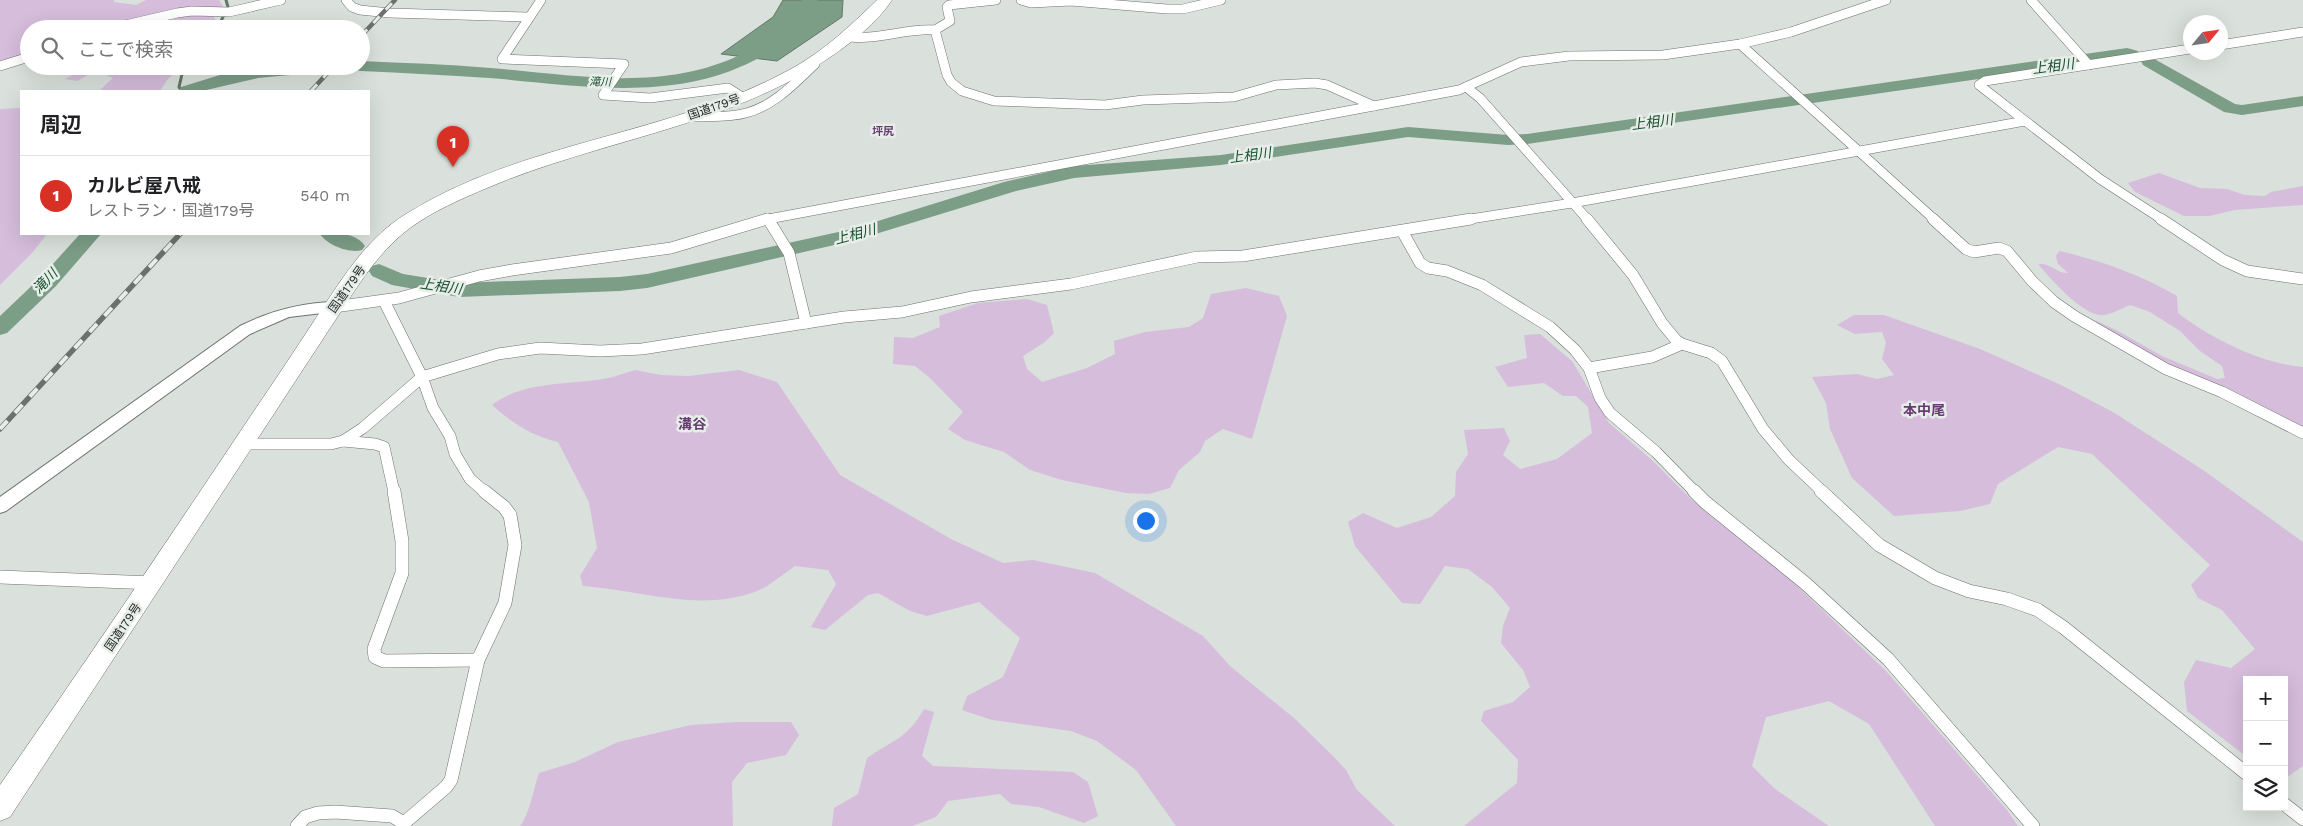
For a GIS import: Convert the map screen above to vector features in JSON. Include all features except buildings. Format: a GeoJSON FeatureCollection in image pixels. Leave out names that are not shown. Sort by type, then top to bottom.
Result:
{"type":"FeatureCollection","features":[{"type":"Feature","properties":{"kind":"highway","name":"国道179号"},"geometry":{"type":"LineString","coordinates":[[0,808],[153,583],[334,307],[365,262],[391,235],[434,206],[489,179],[545,158],[683,118],[765,89],[815,64],[851,37],[871,18],[885,0]]}},
{"type":"Feature","properties":{"kind":"street"},"geometry":{"type":"LineString","coordinates":[[147,20],[177,13],[229,12],[281,0]]}},
{"type":"Feature","properties":{"kind":"street"},"geometry":{"type":"LineString","coordinates":[[346,0],[352,7],[360,10],[390,13],[528,17]]}},
{"type":"Feature","properties":{"kind":"street"},"geometry":{"type":"LineString","coordinates":[[541,0],[502,59],[624,64],[603,94],[622,98],[655,98],[699,94],[728,88],[742,97]]}},
{"type":"Feature","properties":{"kind":"street"},"geometry":{"type":"LineString","coordinates":[[851,37],[866,38],[910,31],[935,30],[950,21],[949,5],[996,0]]}},
{"type":"Feature","properties":{"kind":"street"},"geometry":{"type":"LineString","coordinates":[[1021,0],[1031,3],[1071,1],[1136,8],[1182,9],[1221,0]]}},
{"type":"Feature","properties":{"kind":"street"},"geometry":{"type":"LineString","coordinates":[[1173,0],[1182,9]]}},
{"type":"Feature","properties":{"kind":"street"},"geometry":{"type":"LineString","coordinates":[[0,506],[245,330],[269,317],[294,310],[384,301],[512,270],[671,248],[768,219],[1466,88],[1522,62],[1569,56],[1663,55],[1740,44],[1791,32],[1886,0]]}},
{"type":"Feature","properties":{"kind":"street"},"geometry":{"type":"LineString","coordinates":[[2031,0],[2085,61]]}},
{"type":"Feature","properties":{"kind":"street"},"geometry":{"type":"LineString","coordinates":[[935,30],[947,75],[951,82],[962,92],[994,101],[1105,105],[1143,100],[1234,97],[1276,85],[1315,83],[1327,86],[1374,106]]}},
{"type":"Feature","properties":{"kind":"street"},"geometry":{"type":"LineString","coordinates":[[2228,43],[2303,32]]}},
{"type":"Feature","properties":{"kind":"street"},"geometry":{"type":"LineString","coordinates":[[1740,44],[1966,248],[1974,252],[1999,248],[2007,252],[2032,281],[2054,302],[2082,321],[2166,370],[2222,392],[2303,433]]}},
{"type":"Feature","properties":{"kind":"street"},"geometry":{"type":"LineString","coordinates":[[2183,50],[2085,61],[1981,82],[1979,85],[1983,90],[2118,192],[2223,260],[2247,271],[2303,279]]}},
{"type":"Feature","properties":{"kind":"street"},"geometry":{"type":"LineString","coordinates":[[0,66],[20,60]]}},
{"type":"Feature","properties":{"kind":"street"},"geometry":{"type":"LineString","coordinates":[[683,118],[747,112],[767,104],[791,87],[815,64]]}},
{"type":"Feature","properties":{"kind":"street"},"geometry":{"type":"LineString","coordinates":[[1466,88],[1480,98],[1628,268],[1662,323],[1676,340],[1682,344],[1705,350],[1722,361],[1763,429],[1789,460],[1879,546],[1935,578],[1969,591],[2007,599],[2038,610],[2071,633],[2243,771]]}},
{"type":"Feature","properties":{"kind":"street"},"geometry":{"type":"LineString","coordinates":[[244,444],[331,444],[343,441],[363,428],[422,377],[498,354],[540,348],[600,351],[642,349],[806,323],[902,312],[971,297],[1071,284],[1197,257],[1243,256],[1572,204],[2025,121]]}},
{"type":"Feature","properties":{"kind":"street"},"geometry":{"type":"LineString","coordinates":[[768,219],[788,250],[806,323]]}},
{"type":"Feature","properties":{"kind":"street"},"geometry":{"type":"LineString","coordinates":[[1402,231],[1420,263],[1428,268],[1447,272],[1482,285],[1550,327],[1574,350],[1589,368],[1600,398],[1610,413],[1656,452],[1705,502],[1805,584],[1888,659],[2009,796],[2033,826]]}},
{"type":"Feature","properties":{"kind":"street"},"geometry":{"type":"LineString","coordinates":[[297,826],[304,817],[318,813],[335,812],[392,816],[404,823],[446,787],[451,780],[478,660],[505,603],[514,554],[514,531],[510,515],[504,506],[470,479],[461,466],[455,454],[450,436],[433,408],[422,377],[384,301]]}},
{"type":"Feature","properties":{"kind":"street"},"geometry":{"type":"LineString","coordinates":[[1589,368],[1652,357],[1682,344]]}},
{"type":"Feature","properties":{"kind":"street"},"geometry":{"type":"LineString","coordinates":[[343,441],[356,444],[379,444],[384,447],[398,513],[402,573],[374,649],[375,657],[384,660],[478,660]]}},
{"type":"Feature","properties":{"kind":"street"},"geometry":{"type":"LineString","coordinates":[[0,577],[153,583]]}},
{"type":"Feature","properties":{"kind":"street"},"geometry":{"type":"LineString","coordinates":[[2288,807],[2303,819]]}},
{"type":"Feature","properties":{"kind":"shaded area"},"geometry":{"type":"Polygon","coordinates":[[[0,0],[114,0],[114,2],[136,5],[146,0],[219,0],[223,6],[222,9],[212,15],[216,20],[20,20],[20,56],[0,63],[0,0]]]}},
{"type":"Feature","properties":{"kind":"shaded area"},"geometry":{"type":"Polygon","coordinates":[[[783,0],[843,0],[842,17],[777,61],[721,54],[773,17],[783,0]]]}},
{"type":"Feature","properties":{"kind":"shaded area"},"geometry":{"type":"Polygon","coordinates":[[[72,75],[88,75],[77,81],[65,79],[72,75]]]}},
{"type":"Feature","properties":{"kind":"shaded area"},"geometry":{"type":"Polygon","coordinates":[[[106,75],[172,75],[161,90],[100,90],[113,78],[106,75]]]}},
{"type":"Feature","properties":{"kind":"shaded area"},"geometry":{"type":"Polygon","coordinates":[[[20,108],[20,235],[46,235],[32,253],[0,285],[0,109],[20,108]]]}},
{"type":"Feature","properties":{"kind":"shaded area"},"geometry":{"type":"Polygon","coordinates":[[[2159,173],[2200,188],[2227,189],[2245,195],[2265,196],[2271,192],[2303,186],[2303,205],[2235,210],[2209,216],[2184,216],[2135,192],[2128,183],[2159,173]]]}},
{"type":"Feature","properties":{"kind":"shaded area"},"geometry":{"type":"Polygon","coordinates":[[[2059,251],[2120,269],[2149,281],[2177,296],[2178,313],[2205,332],[2254,355],[2287,365],[2303,367],[2303,429],[2158,362],[2100,327],[2095,320],[2162,356],[2217,379],[2225,378],[2222,366],[2200,351],[2180,331],[2150,312],[2130,305],[2104,315],[2096,314],[2077,304],[2038,264],[2068,273],[2058,264],[2056,256],[2059,251]]]}},
{"type":"Feature","properties":{"kind":"shaded area"},"geometry":{"type":"Polygon","coordinates":[[[1246,288],[1279,296],[1287,316],[1252,439],[1223,429],[1205,441],[1200,452],[1179,470],[1170,488],[1149,494],[1126,493],[1062,480],[1030,470],[1004,452],[965,440],[948,429],[963,412],[930,378],[915,366],[893,364],[894,337],[913,338],[940,327],[939,316],[978,303],[1027,299],[1047,305],[1054,333],[1045,342],[1023,356],[1027,369],[1042,382],[1087,368],[1115,354],[1114,341],[1145,332],[1189,327],[1203,318],[1211,294],[1246,288]]]}},
{"type":"Feature","properties":{"kind":"shaded area"},"geometry":{"type":"Polygon","coordinates":[[[1854,315],[1884,315],[1980,349],[2061,385],[2113,412],[2203,470],[2303,542],[2303,766],[2288,776],[2288,676],[2243,676],[2243,754],[2187,711],[2184,682],[2196,660],[2231,668],[2255,649],[2222,610],[2198,598],[2191,585],[2210,565],[2092,454],[2058,447],[1998,484],[1990,504],[1960,511],[1894,516],[1852,478],[1830,429],[1826,403],[1812,377],[1857,374],[1877,379],[1894,375],[1882,359],[1886,343],[1882,332],[1855,334],[1837,325],[1854,315]]]}},
{"type":"Feature","properties":{"kind":"shaded area"},"geometry":{"type":"Polygon","coordinates":[[[1540,334],[1572,361],[1609,423],[1653,461],[1691,499],[1792,581],[1886,671],[2007,810],[2018,826],[1935,826],[1869,724],[1829,701],[1766,717],[1752,766],[1775,789],[1829,826],[1464,826],[1517,783],[1518,760],[1481,721],[1484,711],[1513,702],[1530,687],[1523,670],[1501,643],[1503,626],[1510,608],[1492,587],[1468,569],[1445,566],[1420,604],[1402,603],[1355,546],[1348,522],[1363,513],[1397,528],[1431,517],[1455,496],[1456,472],[1468,454],[1464,430],[1504,428],[1510,441],[1503,455],[1520,469],[1557,459],[1592,433],[1588,407],[1576,396],[1563,396],[1544,383],[1508,387],[1495,367],[1527,358],[1524,335],[1540,334]]]}},
{"type":"Feature","properties":{"kind":"shaded area"},"geometry":{"type":"Polygon","coordinates":[[[635,370],[661,375],[688,376],[739,370],[777,382],[840,475],[951,539],[1003,563],[1033,560],[1095,573],[1203,636],[1230,666],[1294,718],[1333,756],[1346,770],[1357,790],[1395,826],[1176,826],[1136,770],[1097,741],[1071,731],[992,720],[962,710],[967,696],[1003,677],[1020,638],[979,602],[927,616],[910,611],[878,593],[868,595],[825,630],[811,627],[836,584],[828,570],[795,566],[762,589],[736,597],[714,600],[670,598],[583,586],[580,576],[597,548],[589,502],[558,442],[523,428],[507,418],[492,405],[519,391],[535,387],[598,380],[635,370]]]}},
{"type":"Feature","properties":{"kind":"shaded area"},"geometry":{"type":"Polygon","coordinates":[[[924,709],[934,712],[922,756],[933,766],[1073,772],[1088,782],[1098,816],[1084,823],[1039,807],[1011,804],[1000,794],[948,801],[936,817],[912,826],[832,826],[834,808],[858,794],[867,758],[905,733],[924,709]]]}},
{"type":"Feature","properties":{"kind":"shaded area"},"geometry":{"type":"Polygon","coordinates":[[[737,722],[791,722],[799,735],[786,755],[747,763],[732,782],[733,826],[520,826],[529,809],[539,773],[575,762],[618,742],[691,725],[737,722]]]}},
{"type":"Feature","properties":{"kind":"waterway"},"geometry":{"type":"LineString","coordinates":[[222,20],[228,7],[226,0]]}},
{"type":"Feature","properties":{"kind":"waterway","name":"滝川"},"geometry":{"type":"LineString","coordinates":[[370,66],[490,73],[594,83],[663,82],[697,77],[730,67],[761,51],[790,29],[801,16],[810,0]]}},
{"type":"Feature","properties":{"kind":"waterway","name":"上相川"},"geometry":{"type":"LineString","coordinates":[[379,271],[399,280],[459,290],[620,284],[647,281],[856,234],[1011,186],[1074,172],[1221,160],[1408,132],[1508,140],[1527,139],[2127,53],[2132,55]]}},
{"type":"Feature","properties":{"kind":"waterway","name":"上相川"},"geometry":{"type":"LineString","coordinates":[[2149,61],[2230,108],[2242,110],[2303,101]]}},
{"type":"Feature","properties":{"kind":"waterway"},"geometry":{"type":"LineString","coordinates":[[181,90],[179,87],[182,75]]}},
{"type":"Feature","properties":{"kind":"waterway","name":"滝川"},"geometry":{"type":"LineString","coordinates":[[190,90],[220,80],[247,75]]}},
{"type":"Feature","properties":{"kind":"waterway","name":"滝川"},"geometry":{"type":"LineString","coordinates":[[0,328],[49,281],[90,235]]}},
{"type":"Feature","properties":{"kind":"waterway","name":"上相川"},"geometry":{"type":"LineString","coordinates":[[332,235],[355,246]]}},
{"type":"Feature","properties":{"kind":"railway"},"geometry":{"type":"LineString","coordinates":[[370,26],[395,0]]}},
{"type":"Feature","properties":{"kind":"railway"},"geometry":{"type":"LineString","coordinates":[[312,90],[326,75]]}},
{"type":"Feature","properties":{"kind":"railway"},"geometry":{"type":"LineString","coordinates":[[0,429],[179,235]]}},
{"type":"Feature","properties":{"kind":"place","name":"カルビ屋八戒"},"geometry":{"type":"Point","coordinates":[453,167]}},
{"type":"Feature","properties":{"kind":"district","name":"坪尻"},"geometry":{"type":"Point","coordinates":[883,131]}},
{"type":"Feature","properties":{"kind":"district","name":"本中尾"},"geometry":{"type":"Point","coordinates":[1924,410]}},
{"type":"Feature","properties":{"kind":"district","name":"溝谷"},"geometry":{"type":"Point","coordinates":[692,424]}}]}
